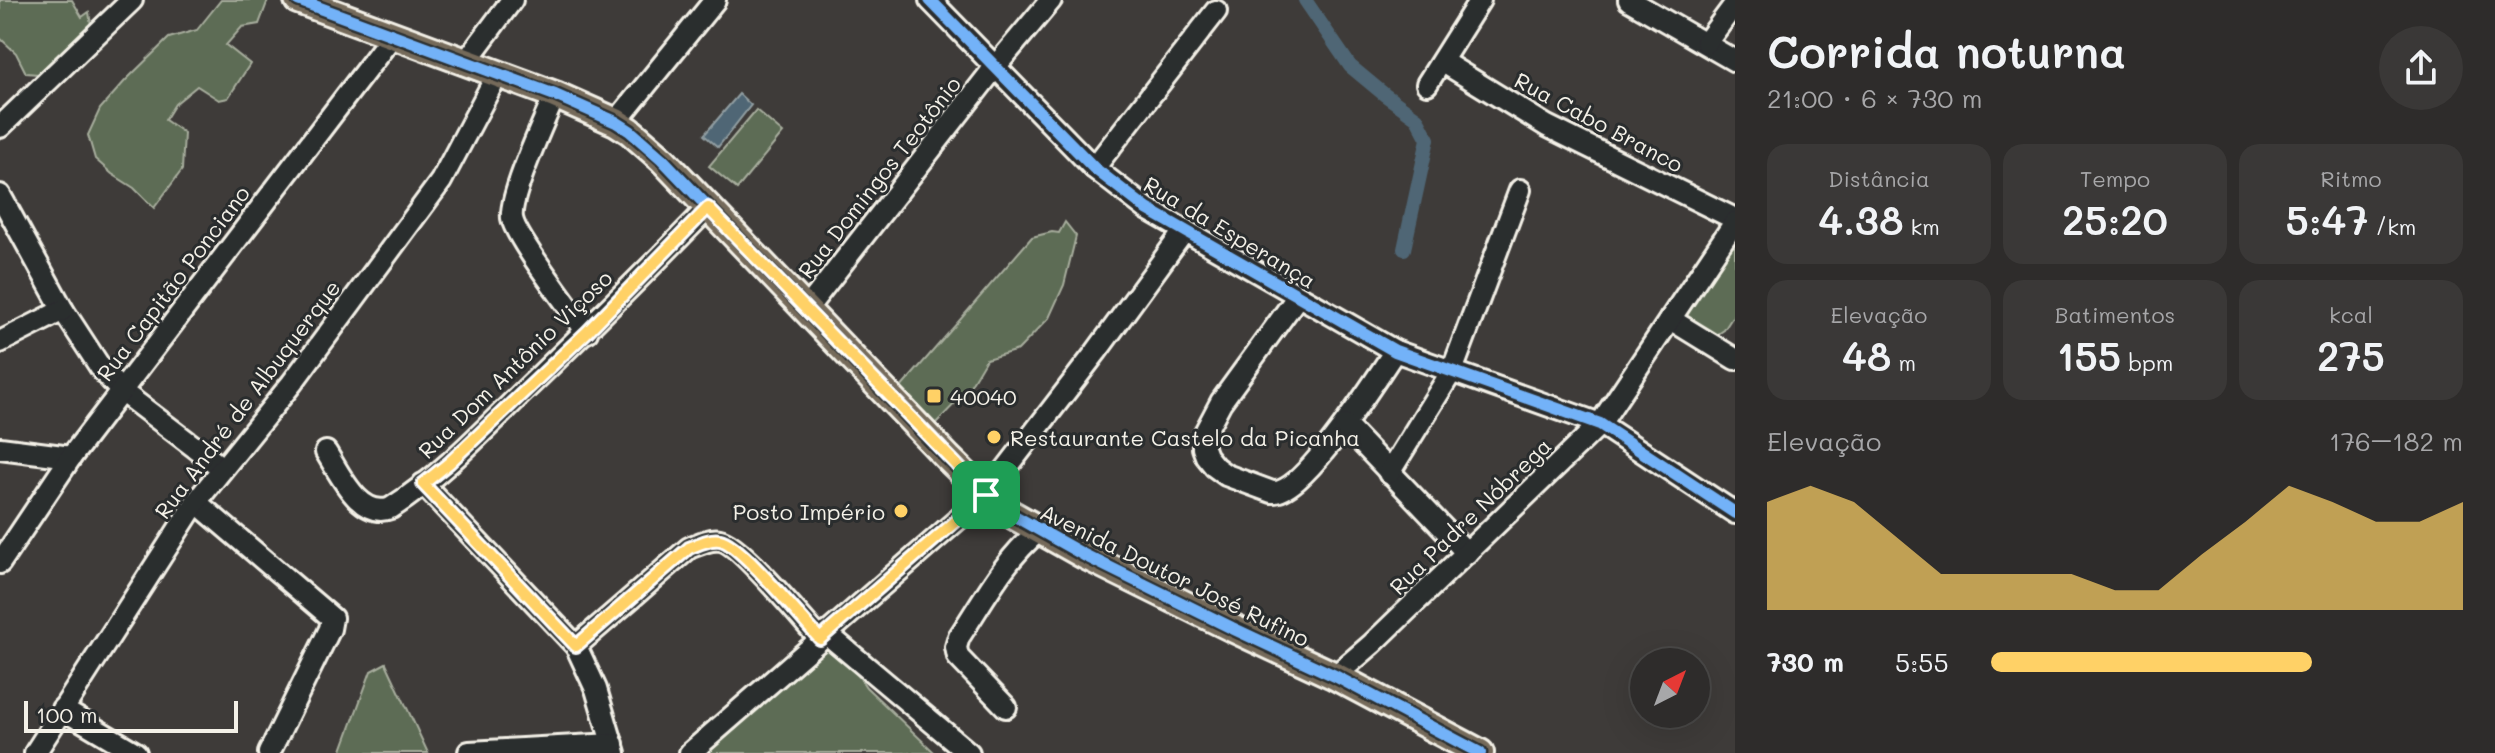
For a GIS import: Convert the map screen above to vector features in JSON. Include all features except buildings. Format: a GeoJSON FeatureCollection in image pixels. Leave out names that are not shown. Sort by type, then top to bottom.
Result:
{"type":"FeatureCollection","features":[{"type":"Feature","properties":{"kind":"main road","name":"Avenida Doutor José Rufino"},"geometry":{"type":"LineString","coordinates":[[298,0],[555,95],[616,122],[653,151],[986,495],[1011,514],[1232,628],[1335,676],[1480,753]]}},
{"type":"Feature","properties":{"kind":"street"},"geometry":{"type":"LineString","coordinates":[[0,127],[132,0]]}},
{"type":"Feature","properties":{"kind":"street"},"geometry":{"type":"LineString","coordinates":[[465,63],[512,0]]}},
{"type":"Feature","properties":{"kind":"street"},"geometry":{"type":"LineString","coordinates":[[616,122],[715,0]]}},
{"type":"Feature","properties":{"kind":"street","name":"Rua da Esperança"},"geometry":{"type":"LineString","coordinates":[[930,0],[1094,168],[1147,209],[1395,351],[1600,424],[1735,513]]}},
{"type":"Feature","properties":{"kind":"street","name":"Rua Domingos Teotônio"},"geometry":{"type":"LineString","coordinates":[[805,311],[1051,0]]}},
{"type":"Feature","properties":{"kind":"street"},"geometry":{"type":"LineString","coordinates":[[1427,84],[1480,0]]}},
{"type":"Feature","properties":{"kind":"street"},"geometry":{"type":"LineString","coordinates":[[1629,0],[1735,61]]}},
{"type":"Feature","properties":{"kind":"street"},"geometry":{"type":"LineString","coordinates":[[1706,43],[1735,4]]}},
{"type":"Feature","properties":{"kind":"street"},"geometry":{"type":"LineString","coordinates":[[1094,168],[1216,11]]}},
{"type":"Feature","properties":{"kind":"street","name":"Rua Capitão Ponciano"},"geometry":{"type":"LineString","coordinates":[[0,563],[71,457],[392,36]]}},
{"type":"Feature","properties":{"kind":"street","name":"Rua Cabo Branco"},"geometry":{"type":"LineString","coordinates":[[1443,62],[1547,126],[1735,220]]}},
{"type":"Feature","properties":{"kind":"street","name":"Rua André de Albuquerque"},"geometry":{"type":"LineString","coordinates":[[35,753],[196,502],[292,383],[441,181],[497,75]]}},
{"type":"Feature","properties":{"kind":"street"},"geometry":{"type":"LineString","coordinates":[[555,95],[527,163],[512,219],[525,244],[587,332]]}},
{"type":"Feature","properties":{"kind":"street"},"geometry":{"type":"LineString","coordinates":[[1389,473],[1452,371],[1520,190]]}},
{"type":"Feature","properties":{"kind":"street"},"geometry":{"type":"LineString","coordinates":[[0,195],[63,310],[102,370],[121,391],[222,468]]}},
{"type":"Feature","properties":{"kind":"street","name":"Rua Dom Antônio Viçoso"},"geometry":{"type":"LineString","coordinates":[[614,748],[596,689],[576,646],[423,484],[587,332],[708,208]]}},
{"type":"Feature","properties":{"kind":"street","name":"Rua Padre Nóbrega"},"geometry":{"type":"LineString","coordinates":[[1335,676],[1600,424],[1735,220]]}},
{"type":"Feature","properties":{"kind":"street"},"geometry":{"type":"LineString","coordinates":[[690,753],[986,495],[1185,230]]}},
{"type":"Feature","properties":{"kind":"street"},"geometry":{"type":"LineString","coordinates":[[1298,296],[1206,427],[1203,448],[1206,456],[1226,475],[1259,489],[1278,493],[1296,482],[1345,425],[1395,351]]}},
{"type":"Feature","properties":{"kind":"street"},"geometry":{"type":"LineString","coordinates":[[0,342],[63,310]]}},
{"type":"Feature","properties":{"kind":"street"},"geometry":{"type":"LineString","coordinates":[[1670,319],[1732,352]]}},
{"type":"Feature","properties":{"kind":"street"},"geometry":{"type":"LineString","coordinates":[[1345,425],[1467,553]]}},
{"type":"Feature","properties":{"kind":"street"},"geometry":{"type":"LineString","coordinates":[[0,448],[71,457]]}},
{"type":"Feature","properties":{"kind":"street"},"geometry":{"type":"LineString","coordinates":[[326,452],[359,500],[375,510],[382,512],[391,508],[423,484]]}},
{"type":"Feature","properties":{"kind":"street"},"geometry":{"type":"LineString","coordinates":[[196,502],[332,618],[330,629],[269,753]]}},
{"type":"Feature","properties":{"kind":"street"},"geometry":{"type":"LineString","coordinates":[[1006,707],[958,657],[956,647],[959,637],[1001,574],[1026,542],[1039,531]]}},
{"type":"Feature","properties":{"kind":"street"},"geometry":{"type":"LineString","coordinates":[[576,646],[689,548],[720,540],[741,552],[823,636],[969,753]]}},
{"type":"Feature","properties":{"kind":"street"},"geometry":{"type":"LineString","coordinates":[[62,709],[136,753]]}},
{"type":"Feature","properties":{"kind":"street"},"geometry":{"type":"LineString","coordinates":[[469,752],[614,748]]}},
{"type":"Feature","properties":{"kind":"green space"},"geometry":{"type":"Polygon","coordinates":[[[0,0],[72,0],[82,17],[89,12],[91,25],[38,74],[26,73],[16,53],[0,38],[0,0]]]}},
{"type":"Feature","properties":{"kind":"green space"},"geometry":{"type":"Polygon","coordinates":[[[221,0],[268,0],[259,24],[242,27],[226,45],[250,64],[228,98],[219,100],[197,86],[175,104],[165,120],[184,133],[182,170],[154,208],[134,188],[95,159],[88,135],[100,109],[125,81],[169,38],[197,30],[221,0]]]}},
{"type":"Feature","properties":{"kind":"green space"},"geometry":{"type":"Polygon","coordinates":[[[756,110],[783,133],[737,189],[709,166],[756,110]]]}},
{"type":"Feature","properties":{"kind":"green space"},"geometry":{"type":"Polygon","coordinates":[[[1065,222],[1076,236],[1064,285],[1049,318],[1018,350],[986,359],[967,391],[934,425],[899,390],[1032,237],[1059,233],[1065,222]]]}},
{"type":"Feature","properties":{"kind":"green space"},"geometry":{"type":"Polygon","coordinates":[[[1735,224],[1735,313],[1724,330],[1715,336],[1682,318],[1735,224]]]}},
{"type":"Feature","properties":{"kind":"green space"},"geometry":{"type":"Polygon","coordinates":[[[824,643],[851,665],[866,687],[935,753],[704,753],[824,643]]]}},
{"type":"Feature","properties":{"kind":"green space"},"geometry":{"type":"Polygon","coordinates":[[[386,663],[428,753],[341,753],[371,671],[386,663]]]}},
{"type":"Feature","properties":{"kind":"water"},"geometry":{"type":"Polygon","coordinates":[[[739,94],[751,105],[718,147],[704,135],[739,94]]]}},
{"type":"Feature","properties":{"kind":"waterway"},"geometry":{"type":"LineString","coordinates":[[1305,0],[1350,66],[1417,118],[1428,139],[1404,249]]}},
{"type":"Feature","properties":{"kind":"cycle path"},"geometry":{"type":"LineString","coordinates":[[298,0],[555,95],[616,122],[662,159],[948,458],[986,495],[1011,514],[1084,555],[1335,676],[1480,753]]}},
{"type":"Feature","properties":{"kind":"cycle path"},"geometry":{"type":"LineString","coordinates":[[930,0],[1094,168],[1147,209],[1395,351],[1600,424],[1735,513]]}},
{"type":"Feature","properties":{"kind":"place","name":"40040"},"geometry":{"type":"Point","coordinates":[934,396]}},
{"type":"Feature","properties":{"kind":"place","name":"Restaurante Castelo da Picanha"},"geometry":{"type":"Point","coordinates":[994,437]}},
{"type":"Feature","properties":{"kind":"place","name":"Posto Império"},"geometry":{"type":"Point","coordinates":[901,511]}},
{"type":"Feature","properties":{"kind":"route"},"geometry":{"type":"LineString","coordinates":[[708,208],[986,495],[820,639],[741,552],[720,540],[689,548],[576,646],[423,484],[587,332],[708,208]]}}]}
